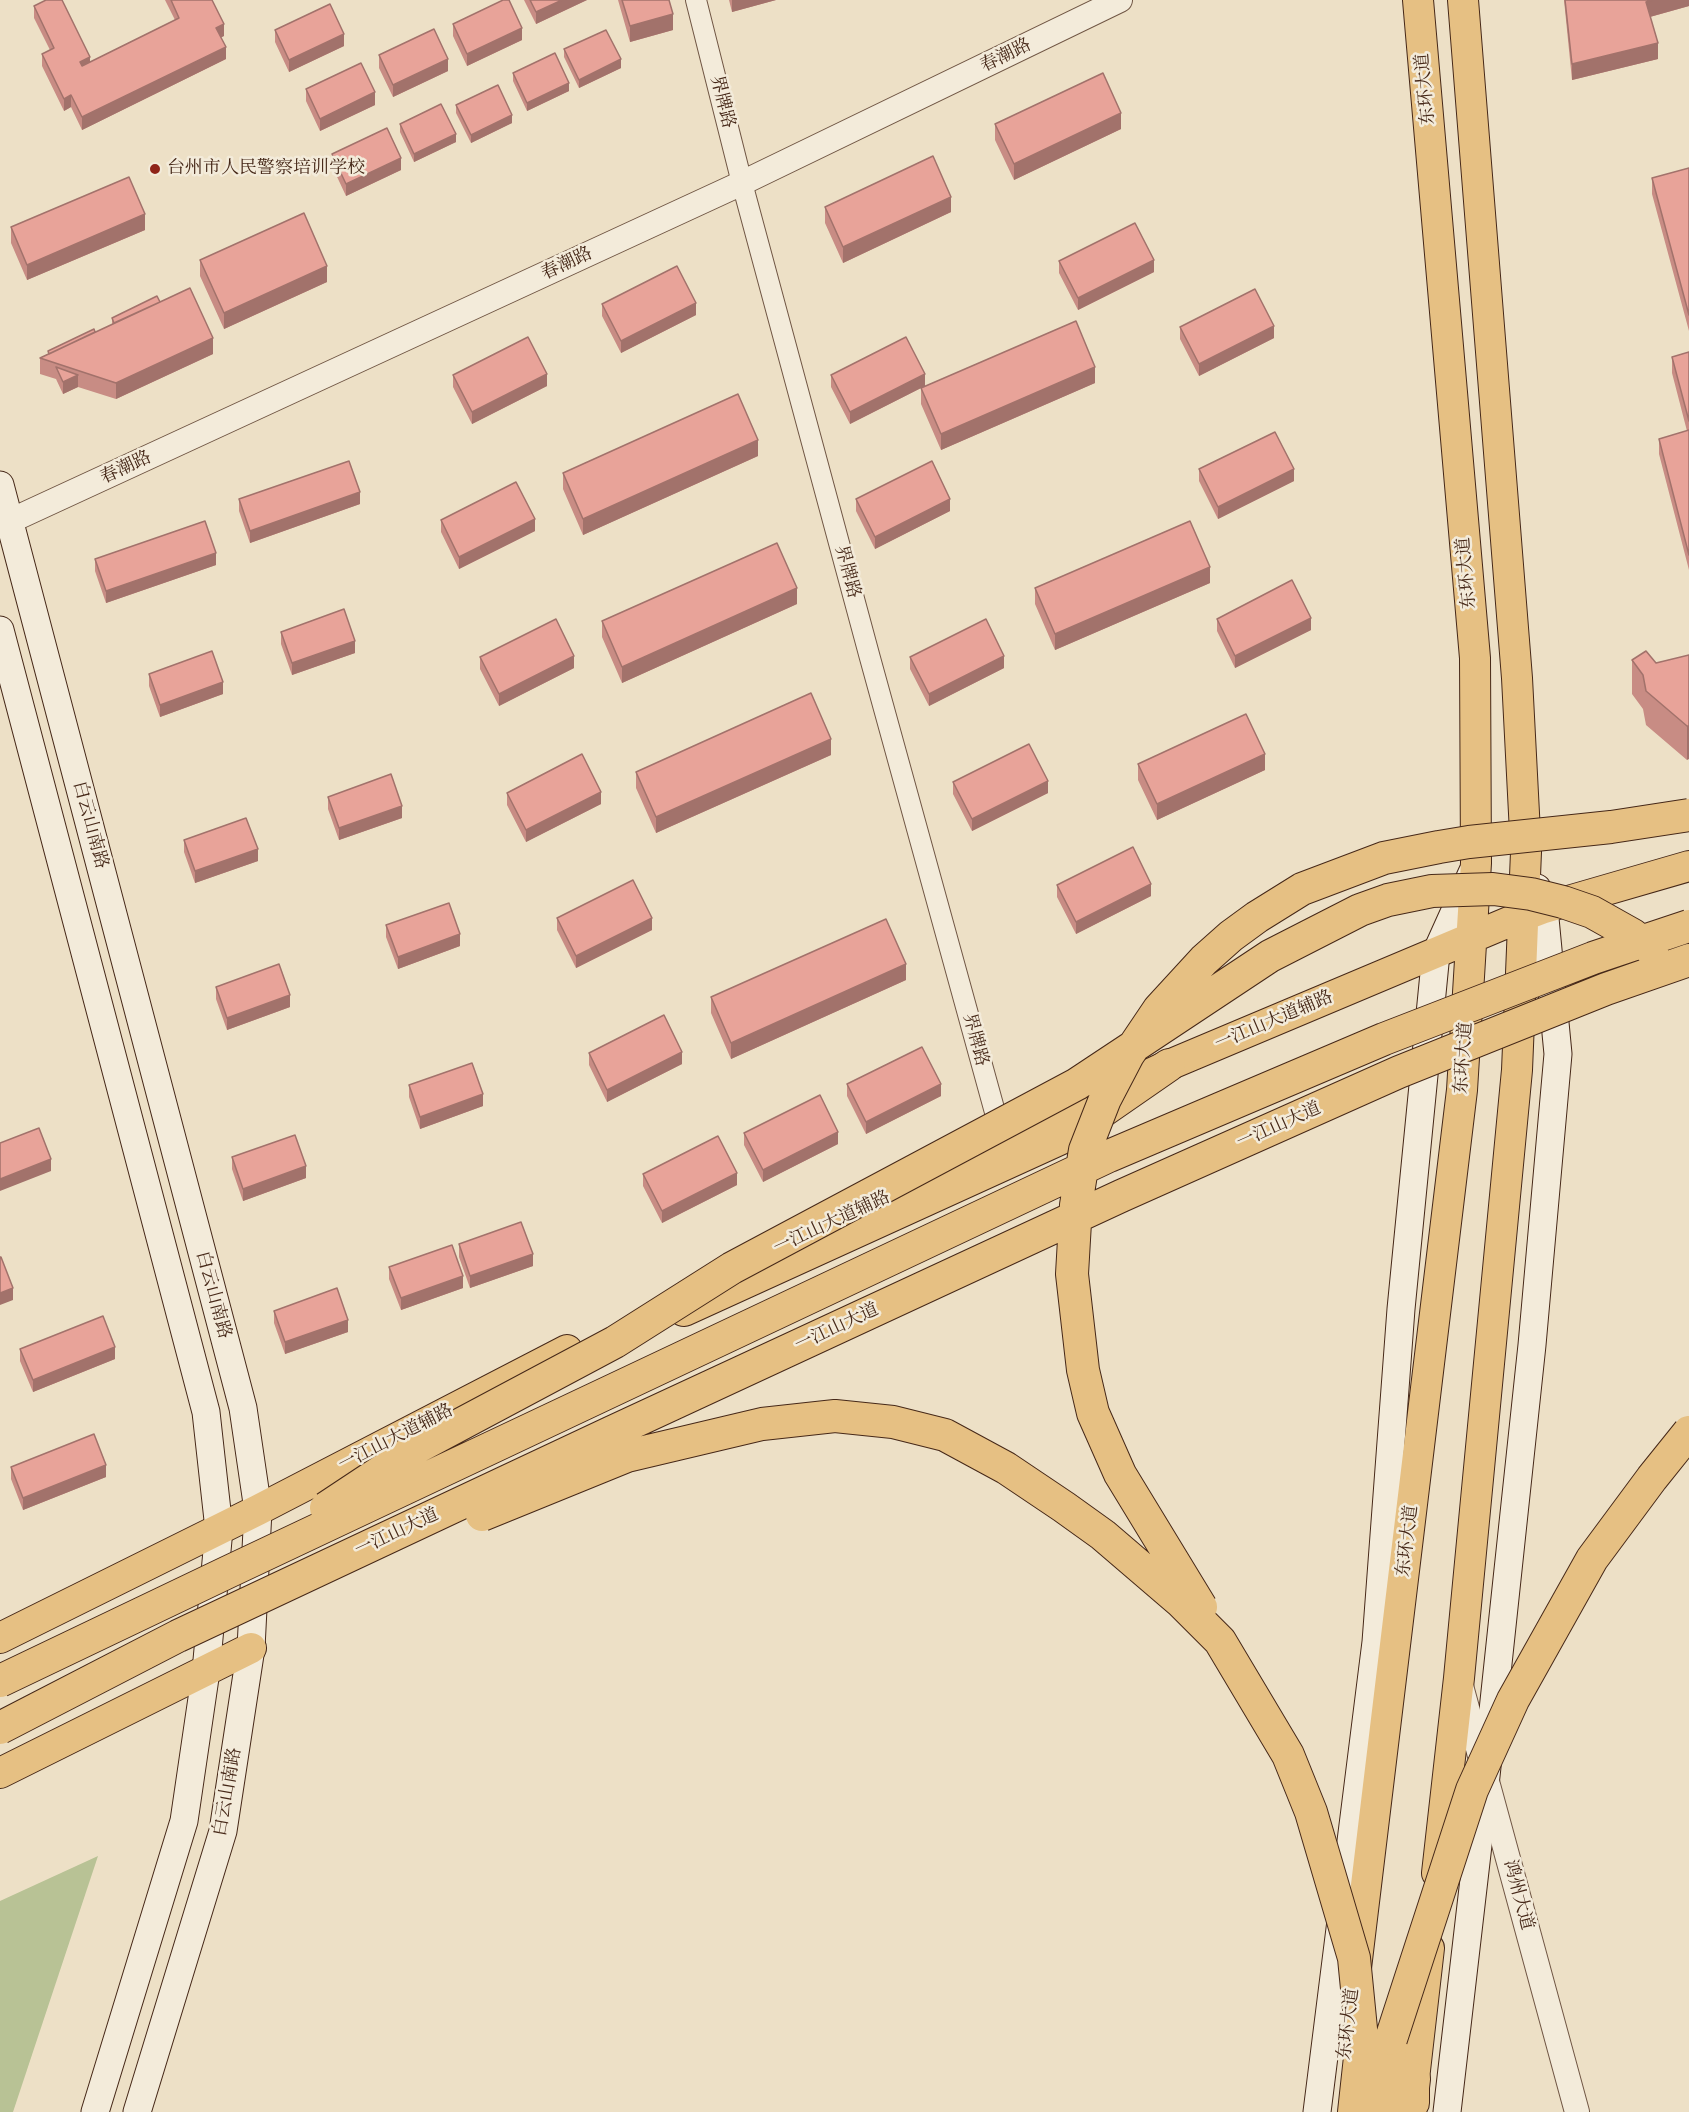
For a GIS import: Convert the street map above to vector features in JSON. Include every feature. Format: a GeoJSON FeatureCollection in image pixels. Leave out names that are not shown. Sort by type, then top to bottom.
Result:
{"type":"FeatureCollection","features":[{"type":"Feature","properties":{"kind":"highway"},"geometry":{"type":"LineString","coordinates":[[1383,2112],[1377,2039],[1311,1812],[1288,1755],[1120,1474],[1093,1413],[1083,1370],[1072,1274],[1076,1205],[1085,1150],[1116,1075],[1159,1009],[1204,960],[1231,936],[1302,889],[1384,858],[1438,847],[1611,827],[1689,815]]}},
{"type":"Feature","properties":{"kind":"highway"},"geometry":{"type":"LineString","coordinates":[[615,1342],[732,1268],[1077,1084],[1242,974],[1299,939],[1360,910],[1388,900],[1432,891],[1493,889],[1531,894],[1563,902],[1592,912],[1633,935],[1689,981]]}},
{"type":"Feature","properties":{"kind":"highway","name":"一江山大道"},"geometry":{"type":"LineString","coordinates":[[0,1681],[1109,1156],[1384,1039],[1593,958],[1689,926]]}},
{"type":"Feature","properties":{"kind":"highway","name":"一江山大道"},"geometry":{"type":"LineString","coordinates":[[0,1728],[178,1636],[1121,1196],[1399,1072],[1606,989],[1689,960]]}},
{"type":"Feature","properties":{"kind":"highway"},"geometry":{"type":"LineString","coordinates":[[228,1572],[418,1447],[615,1342],[1068,1135],[1169,1065]]}},
{"type":"Feature","properties":{"kind":"highway"},"geometry":{"type":"LineString","coordinates":[[178,1636],[627,1456],[762,1424],[835,1416],[893,1422],[945,1435],[1006,1468],[1102,1535],[1164,1587],[1220,1641]]}},
{"type":"Feature","properties":{"kind":"highway"},"geometry":{"type":"LineString","coordinates":[[1343,2107],[1377,2039],[1472,1790],[1513,1700],[1592,1559],[1689,1432]]}},
{"type":"Feature","properties":{"kind":"highway"},"geometry":{"type":"LineString","coordinates":[[1412,2112],[1414,2079]]}},
{"type":"Feature","properties":{"kind":"main road","name":"东环大道"},"geometry":{"type":"LineString","coordinates":[[1343,2107],[1462,1090],[1476,863],[1474,658],[1418,0]]}},
{"type":"Feature","properties":{"kind":"main road"},"geometry":{"type":"LineString","coordinates":[[1447,2112],[1532,1345],[1558,1054],[1533,912],[1526,852],[1517,678],[1463,0]]}},
{"type":"Feature","properties":{"kind":"main road","name":"白云山南路"},"geometry":{"type":"LineString","coordinates":[[0,485],[3,524],[243,1407],[258,1510],[251,1648],[223,1831],[137,2112]]}},
{"type":"Feature","properties":{"kind":"main road","name":"白云山南路"},"geometry":{"type":"LineString","coordinates":[[0,630],[206,1412],[219,1529],[206,1671],[184,1821],[95,2112]]}},
{"type":"Feature","properties":{"kind":"main road"},"geometry":{"type":"LineString","coordinates":[[1317,2112],[1376,1642],[1401,1309],[1436,953],[1476,863]]}},
{"type":"Feature","properties":{"kind":"main road","name":"一江山大道辅路"},"geometry":{"type":"LineString","coordinates":[[0,1638],[258,1510],[589,1339],[1169,1065],[1533,912],[1689,866]]}},
{"type":"Feature","properties":{"kind":"main road"},"geometry":{"type":"LineString","coordinates":[[1414,2079],[1459,1678],[1533,912]]}},
{"type":"Feature","properties":{"kind":"main road"},"geometry":{"type":"LineString","coordinates":[[0,1773],[251,1648]]}},
{"type":"Feature","properties":{"kind":"street","name":"界牌路"},"geometry":{"type":"LineString","coordinates":[[696,0],[742,183],[870,658],[1004,1142]]}},
{"type":"Feature","properties":{"kind":"street","name":"春潮路"},"geometry":{"type":"LineString","coordinates":[[3,524],[742,183],[1120,0]]}},
{"type":"Feature","properties":{"kind":"street","name":"鸿州大道"},"geometry":{"type":"LineString","coordinates":[[1459,1678],[1577,2112]]}},
{"type":"Feature","properties":{"kind":"green space"},"geometry":{"type":"Polygon","coordinates":[[[98,1856],[13,2112],[0,2112],[0,1901],[98,1856]]]}},
{"type":"Feature","properties":{"kind":"building"},"geometry":{"type":"Polygon","coordinates":[[[46,0],[62,0],[90,57],[80,62],[82,66],[179,18],[171,0],[212,0],[224,24],[216,28],[226,47],[82,117],[71,95],[64,99],[42,54],[54,48],[34,6],[46,0]]]}},
{"type":"Feature","properties":{"kind":"building"},"geometry":{"type":"Polygon","coordinates":[[[503,0],[509,0],[522,28],[467,54],[453,24],[503,0]]]}},
{"type":"Feature","properties":{"kind":"building"},"geometry":{"type":"Polygon","coordinates":[[[530,0],[562,0],[536,12],[530,0]]]}},
{"type":"Feature","properties":{"kind":"building"},"geometry":{"type":"Polygon","coordinates":[[[622,0],[669,0],[673,14],[630,26],[622,0]]]}},
{"type":"Feature","properties":{"kind":"building"},"geometry":{"type":"Polygon","coordinates":[[[1565,0],[1652,0],[1646,2],[1658,43],[1572,64],[1565,0]]]}},
{"type":"Feature","properties":{"kind":"building"},"geometry":{"type":"Polygon","coordinates":[[[330,4],[344,34],[289,60],[275,30],[330,4]]]}},
{"type":"Feature","properties":{"kind":"building"},"geometry":{"type":"Polygon","coordinates":[[[434,29],[448,59],[393,85],[379,55],[434,29]]]}},
{"type":"Feature","properties":{"kind":"building"},"geometry":{"type":"Polygon","coordinates":[[[606,30],[621,59],[579,80],[564,49],[606,30]]]}},
{"type":"Feature","properties":{"kind":"building"},"geometry":{"type":"Polygon","coordinates":[[[555,53],[569,83],[527,103],[513,73],[555,53]]]}},
{"type":"Feature","properties":{"kind":"building"},"geometry":{"type":"Polygon","coordinates":[[[361,63],[375,92],[320,119],[306,89],[361,63]]]}},
{"type":"Feature","properties":{"kind":"building"},"geometry":{"type":"Polygon","coordinates":[[[1103,73],[1121,113],[1014,164],[995,124],[1103,73]]]}},
{"type":"Feature","properties":{"kind":"building"},"geometry":{"type":"Polygon","coordinates":[[[498,85],[512,115],[471,135],[456,105],[498,85]]]}},
{"type":"Feature","properties":{"kind":"building"},"geometry":{"type":"Polygon","coordinates":[[[441,104],[456,134],[414,154],[400,124],[441,104]]]}},
{"type":"Feature","properties":{"kind":"building"},"geometry":{"type":"Polygon","coordinates":[[[387,128],[401,158],[346,184],[332,154],[387,128]]]}},
{"type":"Feature","properties":{"kind":"building"},"geometry":{"type":"Polygon","coordinates":[[[933,156],[951,197],[843,247],[825,207],[933,156]]]}},
{"type":"Feature","properties":{"kind":"building"},"geometry":{"type":"Polygon","coordinates":[[[1689,168],[1689,315],[1652,178],[1689,168]]]}},
{"type":"Feature","properties":{"kind":"building"},"geometry":{"type":"Polygon","coordinates":[[[129,177],[145,214],[27,265],[11,227],[129,177]]]}},
{"type":"Feature","properties":{"kind":"building"},"geometry":{"type":"Polygon","coordinates":[[[304,213],[327,266],[224,313],[200,260],[304,213]]]}},
{"type":"Feature","properties":{"kind":"building"},"geometry":{"type":"Polygon","coordinates":[[[1135,223],[1154,260],[1078,298],[1059,261],[1135,223]]]}},
{"type":"Feature","properties":{"kind":"building"},"geometry":{"type":"Polygon","coordinates":[[[677,266],[696,303],[621,341],[602,304],[677,266]]]}},
{"type":"Feature","properties":{"kind":"building"},"geometry":{"type":"Polygon","coordinates":[[[190,288],[213,338],[116,383],[40,358],[190,288]]]}},
{"type":"Feature","properties":{"kind":"building"},"geometry":{"type":"Polygon","coordinates":[[[1255,289],[1274,326],[1199,364],[1180,327],[1255,289]]]}},
{"type":"Feature","properties":{"kind":"building"},"geometry":{"type":"Polygon","coordinates":[[[157,296],[160,302],[114,323],[112,318],[157,296]]]}},
{"type":"Feature","properties":{"kind":"building"},"geometry":{"type":"Polygon","coordinates":[[[1076,321],[1095,367],[941,434],[921,388],[1076,321]]]}},
{"type":"Feature","properties":{"kind":"building"},"geometry":{"type":"Polygon","coordinates":[[[94,329],[95,332],[49,354],[48,351],[94,329]]]}},
{"type":"Feature","properties":{"kind":"building"},"geometry":{"type":"Polygon","coordinates":[[[528,337],[547,374],[472,412],[453,375],[528,337]]]}},
{"type":"Feature","properties":{"kind":"building"},"geometry":{"type":"Polygon","coordinates":[[[906,337],[925,374],[850,412],[831,375],[906,337]]]}},
{"type":"Feature","properties":{"kind":"building"},"geometry":{"type":"Polygon","coordinates":[[[1689,352],[1689,421],[1672,357],[1689,352]]]}},
{"type":"Feature","properties":{"kind":"building"},"geometry":{"type":"Polygon","coordinates":[[[56,367],[78,375],[63,382],[56,367]]]}},
{"type":"Feature","properties":{"kind":"building"},"geometry":{"type":"Polygon","coordinates":[[[738,394],[758,440],[583,519],[563,473],[738,394]]]}},
{"type":"Feature","properties":{"kind":"building"},"geometry":{"type":"Polygon","coordinates":[[[1689,430],[1689,555],[1659,439],[1689,430]]]}},
{"type":"Feature","properties":{"kind":"building"},"geometry":{"type":"Polygon","coordinates":[[[1275,432],[1294,469],[1218,507],[1199,469],[1275,432]]]}},
{"type":"Feature","properties":{"kind":"building"},"geometry":{"type":"Polygon","coordinates":[[[349,461],[360,492],[250,531],[239,499],[349,461]]]}},
{"type":"Feature","properties":{"kind":"building"},"geometry":{"type":"Polygon","coordinates":[[[932,461],[950,499],[875,537],[856,499],[932,461]]]}},
{"type":"Feature","properties":{"kind":"building"},"geometry":{"type":"Polygon","coordinates":[[[516,482],[535,519],[459,557],[441,520],[516,482]]]}},
{"type":"Feature","properties":{"kind":"building"},"geometry":{"type":"Polygon","coordinates":[[[205,521],[216,553],[106,591],[95,559],[205,521]]]}},
{"type":"Feature","properties":{"kind":"building"},"geometry":{"type":"Polygon","coordinates":[[[1190,521],[1210,567],[1055,634],[1035,588],[1190,521]]]}},
{"type":"Feature","properties":{"kind":"building"},"geometry":{"type":"Polygon","coordinates":[[[777,543],[797,588],[622,667],[602,621],[777,543]]]}},
{"type":"Feature","properties":{"kind":"building"},"geometry":{"type":"Polygon","coordinates":[[[1292,580],[1311,618],[1235,656],[1217,619],[1292,580]]]}},
{"type":"Feature","properties":{"kind":"building"},"geometry":{"type":"Polygon","coordinates":[[[344,609],[355,641],[292,663],[281,632],[344,609]]]}},
{"type":"Feature","properties":{"kind":"building"},"geometry":{"type":"Polygon","coordinates":[[[556,619],[574,656],[499,694],[480,657],[556,619]]]}},
{"type":"Feature","properties":{"kind":"building"},"geometry":{"type":"Polygon","coordinates":[[[986,619],[1004,656],[929,694],[910,657],[986,619]]]}},
{"type":"Feature","properties":{"kind":"building"},"geometry":{"type":"Polygon","coordinates":[[[212,651],[223,682],[160,705],[149,674],[212,651]]]}},
{"type":"Feature","properties":{"kind":"building"},"geometry":{"type":"Polygon","coordinates":[[[1646,651],[1656,663],[1689,655],[1689,726],[1646,691],[1643,675],[1632,660],[1646,651]]]}},
{"type":"Feature","properties":{"kind":"building"},"geometry":{"type":"Polygon","coordinates":[[[811,693],[831,739],[656,817],[636,772],[811,693]]]}},
{"type":"Feature","properties":{"kind":"building"},"geometry":{"type":"Polygon","coordinates":[[[1246,714],[1265,754],[1157,804],[1138,764],[1246,714]]]}},
{"type":"Feature","properties":{"kind":"building"},"geometry":{"type":"Polygon","coordinates":[[[1029,744],[1048,781],[972,819],[953,782],[1029,744]]]}},
{"type":"Feature","properties":{"kind":"building"},"geometry":{"type":"Polygon","coordinates":[[[582,754],[601,792],[526,830],[507,793],[582,754]]]}},
{"type":"Feature","properties":{"kind":"building"},"geometry":{"type":"Polygon","coordinates":[[[391,774],[402,806],[339,828],[328,797],[391,774]]]}},
{"type":"Feature","properties":{"kind":"building"},"geometry":{"type":"Polygon","coordinates":[[[246,818],[258,849],[195,871],[184,840],[246,818]]]}},
{"type":"Feature","properties":{"kind":"building"},"geometry":{"type":"Polygon","coordinates":[[[1133,847],[1151,884],[1076,922],[1057,885],[1133,847]]]}},
{"type":"Feature","properties":{"kind":"building"},"geometry":{"type":"Polygon","coordinates":[[[633,880],[652,918],[576,956],[557,918],[633,880]]]}},
{"type":"Feature","properties":{"kind":"building"},"geometry":{"type":"Polygon","coordinates":[[[449,903],[460,934],[398,957],[386,925],[449,903]]]}},
{"type":"Feature","properties":{"kind":"building"},"geometry":{"type":"Polygon","coordinates":[[[886,919],[906,964],[731,1043],[711,997],[886,919]]]}},
{"type":"Feature","properties":{"kind":"building"},"geometry":{"type":"Polygon","coordinates":[[[279,964],[290,995],[227,1018],[216,987],[279,964]]]}},
{"type":"Feature","properties":{"kind":"building"},"geometry":{"type":"Polygon","coordinates":[[[664,1015],[682,1052],[607,1090],[589,1053],[664,1015]]]}},
{"type":"Feature","properties":{"kind":"building"},"geometry":{"type":"Polygon","coordinates":[[[922,1047],[941,1084],[866,1122],[847,1084],[922,1047]]]}},
{"type":"Feature","properties":{"kind":"building"},"geometry":{"type":"Polygon","coordinates":[[[472,1063],[483,1094],[420,1117],[409,1085],[472,1063]]]}},
{"type":"Feature","properties":{"kind":"building"},"geometry":{"type":"Polygon","coordinates":[[[820,1095],[838,1132],[763,1170],[744,1133],[820,1095]]]}},
{"type":"Feature","properties":{"kind":"building"},"geometry":{"type":"Polygon","coordinates":[[[39,1128],[51,1159],[0,1179],[0,1143],[39,1128]]]}},
{"type":"Feature","properties":{"kind":"building"},"geometry":{"type":"Polygon","coordinates":[[[295,1135],[306,1166],[243,1189],[232,1157],[295,1135]]]}},
{"type":"Feature","properties":{"kind":"building"},"geometry":{"type":"Polygon","coordinates":[[[718,1136],[737,1173],[662,1211],[643,1174],[718,1136]]]}},
{"type":"Feature","properties":{"kind":"building"},"geometry":{"type":"Polygon","coordinates":[[[521,1222],[533,1254],[470,1276],[459,1244],[521,1222]]]}},
{"type":"Feature","properties":{"kind":"building"},"geometry":{"type":"Polygon","coordinates":[[[452,1245],[463,1276],[401,1298],[389,1267],[452,1245]]]}},
{"type":"Feature","properties":{"kind":"building"},"geometry":{"type":"Polygon","coordinates":[[[0,1257],[13,1288],[0,1293],[0,1257]]]}},
{"type":"Feature","properties":{"kind":"building"},"geometry":{"type":"Polygon","coordinates":[[[337,1288],[348,1320],[285,1342],[274,1311],[337,1288]]]}},
{"type":"Feature","properties":{"kind":"building"},"geometry":{"type":"Polygon","coordinates":[[[103,1316],[115,1347],[33,1380],[20,1349],[103,1316]]]}},
{"type":"Feature","properties":{"kind":"building"},"geometry":{"type":"Polygon","coordinates":[[[94,1434],[106,1465],[23,1498],[11,1467],[94,1434]]]}},
{"type":"Feature","properties":{"kind":"place","name":"台州市人民警察培训学校"},"geometry":{"type":"Point","coordinates":[155,169]}}]}
